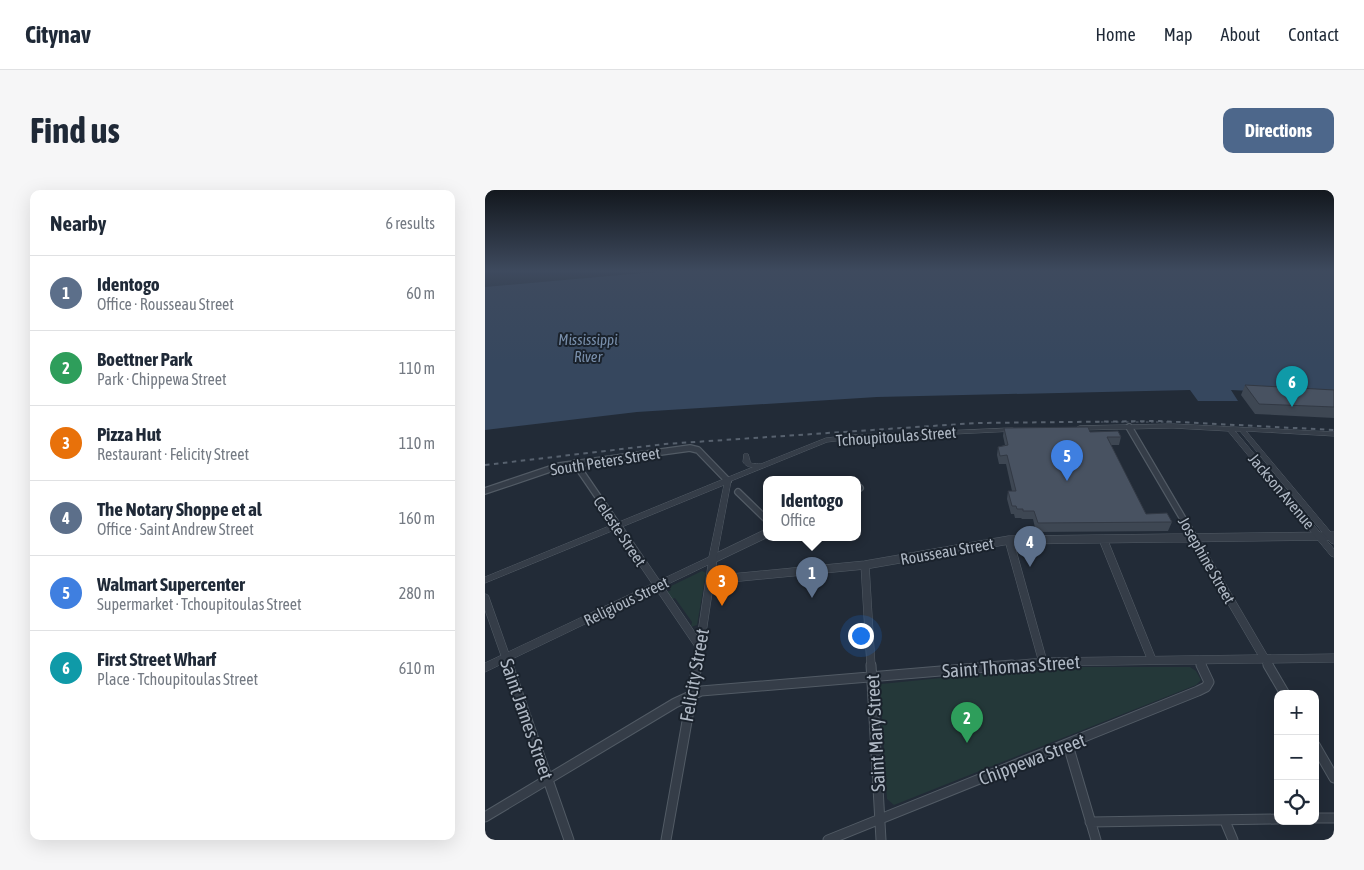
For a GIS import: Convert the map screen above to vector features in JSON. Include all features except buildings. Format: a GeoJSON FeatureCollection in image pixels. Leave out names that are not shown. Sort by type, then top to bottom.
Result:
{"type":"FeatureCollection","features":[{"type":"Feature","properties":{"kind":"street","name":"Josephine Street"},"geometry":{"type":"LineString","coordinates":[[1129,427],[1283,690]]}},
{"type":"Feature","properties":{"kind":"street"},"geometry":{"type":"LineString","coordinates":[[1072,428],[1229,428],[1334,434]]}},
{"type":"Feature","properties":{"kind":"street","name":"Jackson Avenue"},"geometry":{"type":"LineString","coordinates":[[1229,428],[1334,554]]}},
{"type":"Feature","properties":{"kind":"street","name":"Tchoupitoulas Street"},"geometry":{"type":"LineString","coordinates":[[485,580],[834,438],[1023,429]]}},
{"type":"Feature","properties":{"kind":"street","name":"Jackson Avenue"},"geometry":{"type":"LineString","coordinates":[[1241,429],[1333,538]]}},
{"type":"Feature","properties":{"kind":"street","name":"South Peters Street"},"geometry":{"type":"LineString","coordinates":[[485,491],[559,466],[690,448],[699,450],[728,480]]}},
{"type":"Feature","properties":{"kind":"street"},"geometry":{"type":"LineString","coordinates":[[746,455],[746,462],[749,465],[763,466]]}},
{"type":"Feature","properties":{"kind":"street","name":"Celeste Street"},"geometry":{"type":"LineString","coordinates":[[575,463],[700,647]]}},
{"type":"Feature","properties":{"kind":"street","name":"Felicity Street"},"geometry":{"type":"LineString","coordinates":[[666,840],[728,480]]}},
{"type":"Feature","properties":{"kind":"street"},"geometry":{"type":"LineString","coordinates":[[738,492],[763,516]]}},
{"type":"Feature","properties":{"kind":"street","name":"Religious Street"},"geometry":{"type":"LineString","coordinates":[[485,668],[763,535]]}},
{"type":"Feature","properties":{"kind":"street","name":"Rousseau Street"},"geometry":{"type":"LineString","coordinates":[[710,580],[865,565],[1009,540],[1319,536],[1333,538]]}},
{"type":"Feature","properties":{"kind":"street"},"geometry":{"type":"LineString","coordinates":[[1103,539],[1153,660]]}},
{"type":"Feature","properties":{"kind":"street"},"geometry":{"type":"LineString","coordinates":[[1009,540],[1043,662]]}},
{"type":"Feature","properties":{"kind":"street","name":"Saint Mary Street"},"geometry":{"type":"LineString","coordinates":[[865,565],[881,840]]}},
{"type":"Feature","properties":{"kind":"street","name":"Saint James Street"},"geometry":{"type":"LineString","coordinates":[[485,598],[569,840]]}},
{"type":"Feature","properties":{"kind":"street","name":"Saint Thomas Street"},"geometry":{"type":"LineString","coordinates":[[485,818],[691,696],[701,692],[1043,662],[1334,658]]}},
{"type":"Feature","properties":{"kind":"street","name":"Chippewa Street"},"geometry":{"type":"LineString","coordinates":[[828,840],[1068,745],[1206,687],[1209,682],[1208,677],[1199,660]]}},
{"type":"Feature","properties":{"kind":"street"},"geometry":{"type":"LineString","coordinates":[[1068,745],[1096,840]]}},
{"type":"Feature","properties":{"kind":"street"},"geometry":{"type":"LineString","coordinates":[[1319,753],[1334,778]]}},
{"type":"Feature","properties":{"kind":"street"},"geometry":{"type":"LineString","coordinates":[[1319,818],[1334,818]]}},
{"type":"Feature","properties":{"kind":"street"},"geometry":{"type":"LineString","coordinates":[[1090,822],[1274,819]]}},
{"type":"Feature","properties":{"kind":"street"},"geometry":{"type":"LineString","coordinates":[[1225,821],[1233,840]]}},
{"type":"Feature","properties":{"kind":"green space"},"geometry":{"type":"Polygon","coordinates":[[[702,571],[706,573],[697,625],[691,627],[692,622],[675,598],[672,599],[667,592],[671,590],[669,587],[702,571]]]}},
{"type":"Feature","properties":{"kind":"green space"},"geometry":{"type":"Polygon","coordinates":[[[1190,667],[1196,671],[1201,680],[1196,685],[894,805],[887,799],[881,684],[1031,669],[1190,667]]]}},
{"type":"Feature","properties":{"kind":"water","name":"Mississippi River"},"geometry":{"type":"Polygon","coordinates":[[[485,301],[1334,301],[1334,395],[1231,390],[1238,401],[1198,401],[1190,390],[877,397],[637,412],[485,430],[485,301]]]}},
{"type":"Feature","properties":{"kind":"railway"},"geometry":{"type":"LineString","coordinates":[[485,465],[665,444],[976,423],[1159,421],[1334,430]]}},
{"type":"Feature","properties":{"kind":"railway"},"geometry":{"type":"LineString","coordinates":[[1096,422],[1172,422]]}},
{"type":"Feature","properties":{"kind":"place","name":"First Street Wharf"},"geometry":{"type":"Point","coordinates":[1292,407]}},
{"type":"Feature","properties":{"kind":"place","name":"Walmart Supercenter"},"geometry":{"type":"Point","coordinates":[1067,481]}},
{"type":"Feature","properties":{"kind":"place","name":"The Notary Shoppe et al"},"geometry":{"type":"Point","coordinates":[1030,567]}},
{"type":"Feature","properties":{"kind":"place","name":"Identogo"},"geometry":{"type":"Point","coordinates":[812,598]}},
{"type":"Feature","properties":{"kind":"place","name":"Pizza Hut"},"geometry":{"type":"Point","coordinates":[722,606]}},
{"type":"Feature","properties":{"kind":"place","name":"Boettner Park"},"geometry":{"type":"Point","coordinates":[967,743]}}]}
